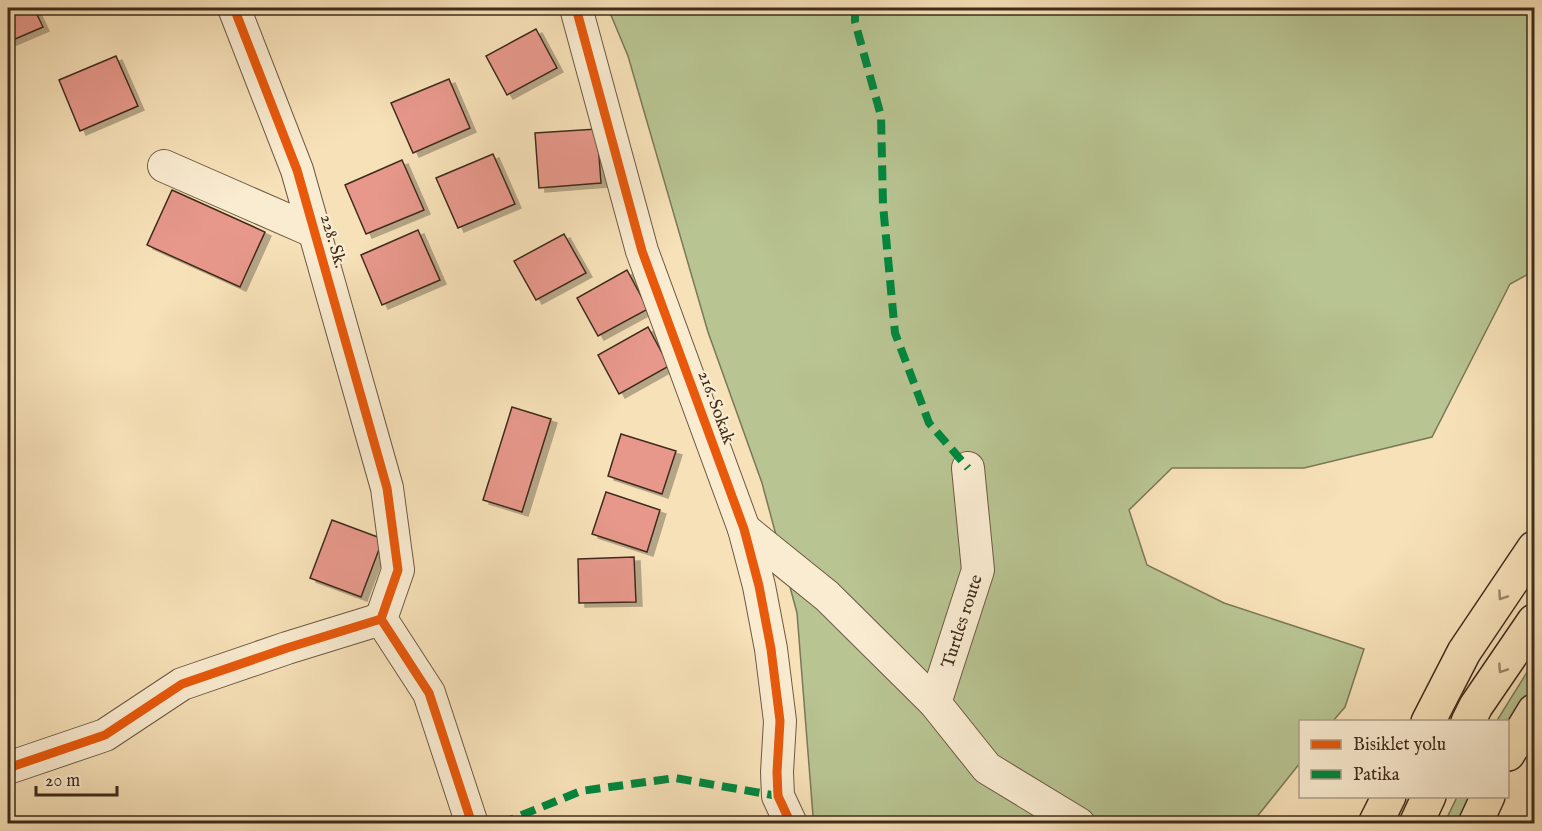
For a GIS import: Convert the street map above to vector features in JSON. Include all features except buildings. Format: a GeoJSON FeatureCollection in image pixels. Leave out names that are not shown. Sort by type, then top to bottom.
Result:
{"type":"FeatureCollection","features":[{"type":"Feature","properties":{"kind":"highway"},"geometry":{"type":"LineString","coordinates":[[1429,720],[1464,652],[1534,548]]}},
{"type":"Feature","properties":{"kind":"highway"},"geometry":{"type":"LineString","coordinates":[[1469,720],[1476,706],[1534,621]]}},
{"type":"Feature","properties":{"kind":"highway"},"geometry":{"type":"LineString","coordinates":[[1509,752],[1534,711]]}},
{"type":"Feature","properties":{"kind":"highway"},"geometry":{"type":"LineString","coordinates":[[1375,824],[1388,798]]}},
{"type":"Feature","properties":{"kind":"highway"},"geometry":{"type":"LineString","coordinates":[[1416,824],[1428,798]]}},
{"type":"Feature","properties":{"kind":"highway"},"geometry":{"type":"LineString","coordinates":[[1475,824],[1487,798]]}},
{"type":"Feature","properties":{"kind":"street","name":"228. Sk."},"geometry":{"type":"LineString","coordinates":[[234,8],[297,170],[387,488],[398,570],[381,619]]}},
{"type":"Feature","properties":{"kind":"street","name":"216. Sokak"},"geometry":{"type":"LineString","coordinates":[[576,8],[642,251],[744,530],[759,586],[780,721],[778,796],[791,824]]}},
{"type":"Feature","properties":{"kind":"street"},"geometry":{"type":"LineString","coordinates":[[164,166],[315,232]]}},
{"type":"Feature","properties":{"kind":"street","name":"Turtles route"},"geometry":{"type":"LineString","coordinates":[[935,703],[978,570],[968,468]]}},
{"type":"Feature","properties":{"kind":"street"},"geometry":{"type":"LineString","coordinates":[[744,530],[827,596],[935,703],[987,768],[1080,824]]}},
{"type":"Feature","properties":{"kind":"street"},"geometry":{"type":"LineString","coordinates":[[8,768],[105,735],[183,684],[381,619],[429,693],[472,824]]}},
{"type":"Feature","properties":{"kind":"green space"},"geometry":{"type":"Polygon","coordinates":[[[608,8],[1534,8],[1534,271],[1510,284],[1432,437],[1304,468],[1172,468],[1129,510],[1147,565],[1224,603],[1364,649],[1345,707],[1334,720],[1299,720],[1299,764],[1252,823],[817,823],[813,816],[797,613],[762,483],[708,332],[628,56],[608,8]]]}},
{"type":"Feature","properties":{"kind":"green space"},"geometry":{"type":"Polygon","coordinates":[[[1534,661],[1534,687],[1509,727],[1509,720],[1497,720],[1534,661]]]}},
{"type":"Feature","properties":{"kind":"green space"},"geometry":{"type":"Polygon","coordinates":[[[1457,798],[1470,798],[1457,823],[1444,824],[1457,798]]]}},
{"type":"Feature","properties":{"kind":"marked path"},"geometry":{"type":"LineString","coordinates":[[855,8],[855,22],[881,116],[883,205],[895,333],[929,423],[968,468]]}},
{"type":"Feature","properties":{"kind":"marked path"},"geometry":{"type":"LineString","coordinates":[[500,824],[581,791],[675,778],[778,796]]}},
{"type":"Feature","properties":{"kind":"cycle path"},"geometry":{"type":"LineString","coordinates":[[234,8],[297,170],[387,488],[398,570],[381,619],[429,693],[472,824]]}},
{"type":"Feature","properties":{"kind":"cycle path"},"geometry":{"type":"LineString","coordinates":[[576,8],[642,251],[744,529],[759,586],[771,649],[780,721],[778,796],[791,824]]}},
{"type":"Feature","properties":{"kind":"cycle path"},"geometry":{"type":"LineString","coordinates":[[8,768],[105,735],[182,684],[381,619]]}}]}
